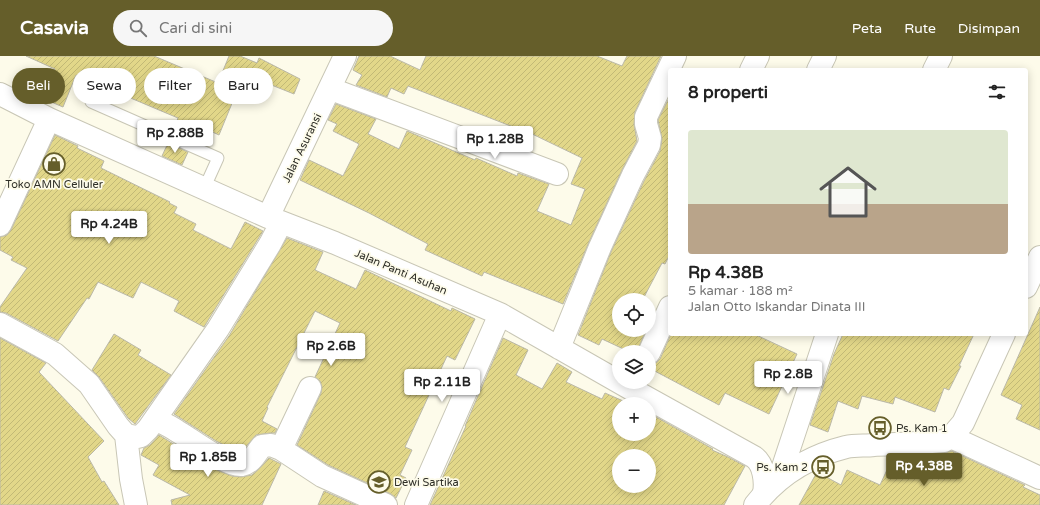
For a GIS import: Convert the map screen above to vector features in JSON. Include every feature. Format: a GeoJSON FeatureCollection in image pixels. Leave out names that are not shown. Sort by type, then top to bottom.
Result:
{"type":"FeatureCollection","features":[{"type":"Feature","properties":{"kind":"street","name":"Jalan Asuransi"},"geometry":{"type":"LineString","coordinates":[[126,435],[137,438],[148,429],[218,329],[270,244],[274,220],[346,56]]}},
{"type":"Feature","properties":{"kind":"street"},"geometry":{"type":"LineString","coordinates":[[671,68],[675,56]]}},
{"type":"Feature","properties":{"kind":"street"},"geometry":{"type":"LineString","coordinates":[[752,68],[758,56]]}},
{"type":"Feature","properties":{"kind":"street"},"geometry":{"type":"LineString","coordinates":[[819,68],[825,56]]}},
{"type":"Feature","properties":{"kind":"street"},"geometry":{"type":"LineString","coordinates":[[935,68],[941,56]]}},
{"type":"Feature","properties":{"kind":"street"},"geometry":{"type":"LineString","coordinates":[[559,348],[600,247],[633,175],[649,145],[650,138],[646,124],[646,117],[667,78]]}},
{"type":"Feature","properties":{"kind":"street"},"geometry":{"type":"LineString","coordinates":[[331,89],[557,174]]}},
{"type":"Feature","properties":{"kind":"street","name":"Jalan Panti Asuhan"},"geometry":{"type":"LineString","coordinates":[[0,94],[49,119],[274,220],[335,243],[500,314],[559,348],[612,375]]}},
{"type":"Feature","properties":{"kind":"street"},"geometry":{"type":"LineString","coordinates":[[0,225],[49,119]]}},
{"type":"Feature","properties":{"kind":"street"},"geometry":{"type":"LineString","coordinates":[[1028,283],[1040,257]]}},
{"type":"Feature","properties":{"kind":"street"},"geometry":{"type":"LineString","coordinates":[[653,345],[668,311]]}},
{"type":"Feature","properties":{"kind":"street"},"geometry":{"type":"LineString","coordinates":[[416,505],[500,314]]}},
{"type":"Feature","properties":{"kind":"street"},"geometry":{"type":"LineString","coordinates":[[0,324],[55,354],[89,384],[126,435],[131,479],[136,505]]}},
{"type":"Feature","properties":{"kind":"street"},"geometry":{"type":"LineString","coordinates":[[766,492],[825,336]]}},
{"type":"Feature","properties":{"kind":"street"},"geometry":{"type":"LineString","coordinates":[[766,492],[794,468],[811,460],[848,447],[936,442],[944,441],[951,437],[963,423],[1003,336]]}},
{"type":"Feature","properties":{"kind":"street"},"geometry":{"type":"LineString","coordinates":[[281,449],[310,388]]}},
{"type":"Feature","properties":{"kind":"street","name":"Jalan Panti Asuhan"},"geometry":{"type":"LineString","coordinates":[[639,389],[759,460],[766,492]]}},
{"type":"Feature","properties":{"kind":"street"},"geometry":{"type":"LineString","coordinates":[[155,418],[217,456],[234,464],[242,465],[250,462],[262,446],[271,445],[281,449],[322,476],[386,505]]}},
{"type":"Feature","properties":{"kind":"street"},"geometry":{"type":"LineString","coordinates":[[951,437],[1040,478]]}},
{"type":"Feature","properties":{"kind":"lane"},"geometry":{"type":"LineString","coordinates":[[96,104],[218,158],[204,189]]}},
{"type":"Feature","properties":{"kind":"building"},"geometry":{"type":"Polygon","coordinates":[[[26,56],[154,56],[182,68],[144,68],[144,104],[136,100],[136,68],[73,68],[73,82],[65,102],[65,68],[53,68],[26,56]]]}},
{"type":"Feature","properties":{"kind":"building"},"geometry":{"type":"Polygon","coordinates":[[[229,56],[240,56],[257,63],[259,58],[300,79],[294,94],[273,86],[273,68],[224,68],[229,56]]]}},
{"type":"Feature","properties":{"kind":"building"},"geometry":{"type":"Polygon","coordinates":[[[359,56],[390,56],[420,70],[426,56],[597,56],[622,66],[627,56],[661,56],[635,112],[634,124],[637,141],[589,242],[563,304],[484,272],[482,276],[425,250],[428,244],[369,213],[300,180],[309,160],[343,176],[359,144],[333,131],[337,124],[328,120],[336,104],[376,119],[368,134],[399,149],[407,131],[517,176],[518,173],[549,184],[537,211],[571,225],[585,189],[571,184],[582,158],[526,131],[408,86],[404,94],[391,88],[387,97],[356,85],[362,75],[353,70],[359,56]]]}},
{"type":"Feature","properties":{"kind":"building"},"geometry":{"type":"Polygon","coordinates":[[[206,78],[214,81],[214,104],[232,104],[219,135],[199,126],[193,139],[173,131],[178,118],[145,104],[206,104],[206,78]]]}},
{"type":"Feature","properties":{"kind":"building"},"geometry":{"type":"Polygon","coordinates":[[[668,100],[668,258],[665,264],[662,263],[646,293],[612,293],[612,337],[643,337],[640,345],[615,345],[602,339],[599,345],[578,335],[611,252],[644,181],[660,151],[662,139],[658,120],[668,100]]]}},
{"type":"Feature","properties":{"kind":"building"},"geometry":{"type":"Polygon","coordinates":[[[56,104],[64,104],[63,107],[56,104]]]}},
{"type":"Feature","properties":{"kind":"building"},"geometry":{"type":"Polygon","coordinates":[[[55,135],[104,161],[101,168],[170,202],[169,203],[177,207],[174,213],[196,224],[193,230],[231,249],[245,222],[263,231],[204,327],[174,311],[179,301],[141,282],[133,298],[98,282],[89,299],[87,298],[58,341],[6,313],[0,312],[0,307],[27,268],[11,260],[13,257],[0,250],[0,237],[7,235],[11,230],[55,135]]]}},
{"type":"Feature","properties":{"kind":"building"},"geometry":{"type":"Polygon","coordinates":[[[168,143],[188,152],[182,165],[162,156],[168,143]]]}},
{"type":"Feature","properties":{"kind":"building"},"geometry":{"type":"Polygon","coordinates":[[[287,238],[323,252],[315,270],[356,289],[365,270],[451,311],[452,308],[475,319],[455,360],[447,356],[405,447],[412,450],[400,475],[406,478],[396,498],[391,494],[328,465],[297,445],[321,393],[322,387],[320,381],[315,377],[340,323],[315,311],[267,407],[268,408],[262,421],[277,429],[275,433],[256,435],[242,451],[238,452],[216,441],[174,414],[229,336],[287,238]]]}},
{"type":"Feature","properties":{"kind":"building"},"geometry":{"type":"Polygon","coordinates":[[[1040,307],[1040,430],[1016,419],[1022,405],[1001,395],[1040,307]]]}},
{"type":"Feature","properties":{"kind":"building"},"geometry":{"type":"Polygon","coordinates":[[[114,334],[141,350],[138,355],[171,375],[135,424],[128,418],[99,377],[92,370],[114,334]]]}},
{"type":"Feature","properties":{"kind":"building"},"geometry":{"type":"Polygon","coordinates":[[[670,336],[758,336],[797,354],[769,414],[725,393],[719,405],[656,372],[656,363],[660,359],[670,336]]]}},
{"type":"Feature","properties":{"kind":"building"},"geometry":{"type":"Polygon","coordinates":[[[842,336],[973,336],[949,390],[944,388],[935,412],[895,397],[893,404],[862,396],[858,409],[838,401],[828,432],[810,425],[834,354],[842,336]]]}},
{"type":"Feature","properties":{"kind":"building"},"geometry":{"type":"Polygon","coordinates":[[[0,338],[46,363],[39,372],[104,441],[88,457],[102,482],[104,481],[119,505],[0,505],[0,338]]]}},
{"type":"Feature","properties":{"kind":"building"},"geometry":{"type":"Polygon","coordinates":[[[503,338],[528,350],[516,375],[542,389],[557,363],[572,372],[566,382],[602,399],[605,393],[614,397],[612,397],[612,441],[656,441],[656,417],[713,449],[712,450],[745,466],[724,505],[430,505],[466,426],[503,338]]]}},
{"type":"Feature","properties":{"kind":"building"},"geometry":{"type":"Polygon","coordinates":[[[159,435],[212,468],[232,476],[241,477],[252,475],[269,458],[281,464],[262,505],[172,505],[171,500],[190,495],[153,475],[159,465],[141,455],[144,448],[150,445],[159,435]]]}},
{"type":"Feature","properties":{"kind":"building"},"geometry":{"type":"Polygon","coordinates":[[[952,451],[1025,485],[1023,487],[1040,495],[1040,505],[799,505],[817,472],[841,485],[847,470],[880,485],[892,459],[930,476],[940,454],[952,451]]]}},
{"type":"Feature","properties":{"kind":"building"},"geometry":{"type":"Polygon","coordinates":[[[324,491],[356,505],[318,505],[324,491]]]}},
{"type":"Feature","properties":{"kind":"place","name":"Toko AMN Celluler"},"geometry":{"type":"Point","coordinates":[54,164]}},
{"type":"Feature","properties":{"kind":"place","name":"Ps. Kam 1"},"geometry":{"type":"Point","coordinates":[880,428]}},
{"type":"Feature","properties":{"kind":"place","name":"Ps. Kam 2"},"geometry":{"type":"Point","coordinates":[823,467]}},
{"type":"Feature","properties":{"kind":"place","name":"Dewi Sartika"},"geometry":{"type":"Point","coordinates":[379,482]}}]}
